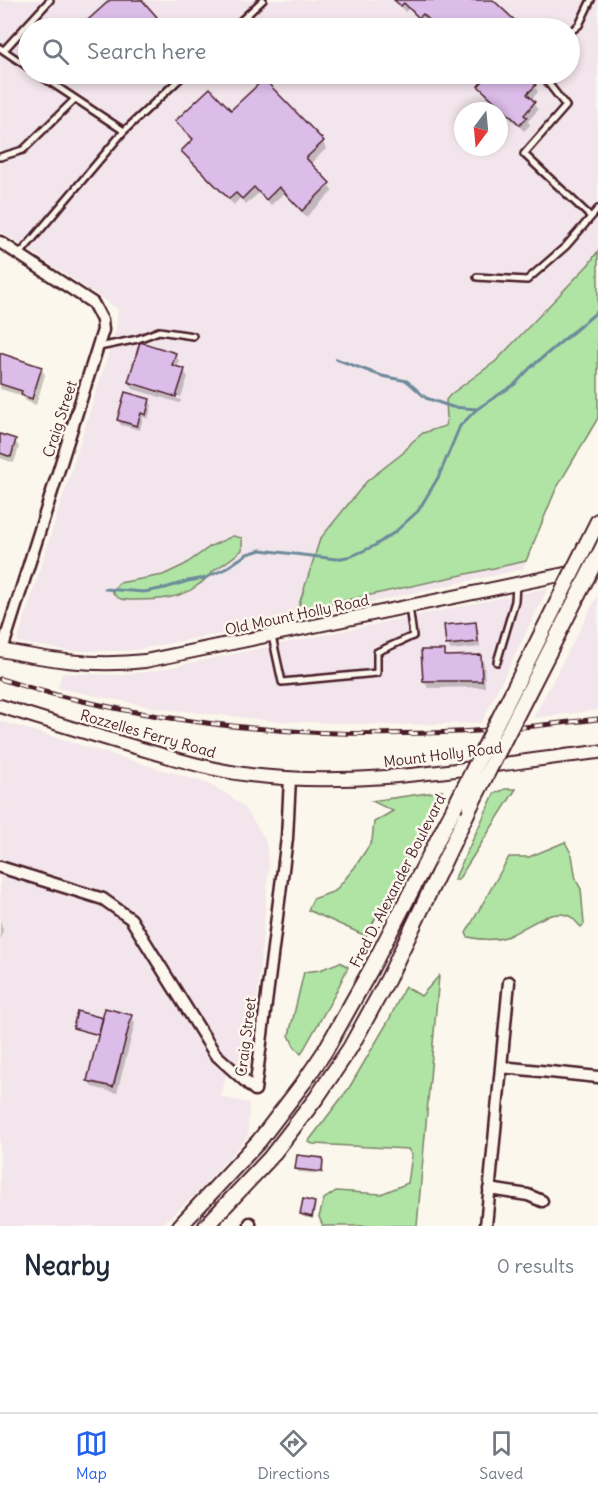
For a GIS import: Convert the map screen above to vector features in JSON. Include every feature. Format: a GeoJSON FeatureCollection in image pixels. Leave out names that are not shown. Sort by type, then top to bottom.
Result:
{"type":"FeatureCollection","features":[{"type":"Feature","properties":{"kind":"main road","name":"Fred D. Alexander Boulevard"},"geometry":{"type":"LineString","coordinates":[[180,1226],[260,1141],[325,1051],[371,969],[454,808],[598,520]]}},
{"type":"Feature","properties":{"kind":"main road","name":"Fred D. Alexander Boulevard"},"geometry":{"type":"LineString","coordinates":[[206,1226],[270,1158],[317,1097],[350,1048],[384,988],[470,807],[598,556]]}},
{"type":"Feature","properties":{"kind":"street","name":"Craig Street"},"geometry":{"type":"LineString","coordinates":[[0,242],[93,303],[102,320],[103,330],[1,650]]}},
{"type":"Feature","properties":{"kind":"street","name":"Old Mount Holly Road"},"geometry":{"type":"LineString","coordinates":[[1,650],[47,660],[114,664],[165,659],[598,567]]}},
{"type":"Feature","properties":{"kind":"street","name":"Rozzelles Ferry Road"},"geometry":{"type":"LineString","coordinates":[[0,706],[206,767],[249,775],[290,778]]}},
{"type":"Feature","properties":{"kind":"street","name":"Mount Holly Road"},"geometry":{"type":"LineString","coordinates":[[290,778],[343,780],[385,778],[598,752]]}},
{"type":"Feature","properties":{"kind":"street","name":"Craig Street"},"geometry":{"type":"LineString","coordinates":[[0,867],[103,899],[131,919],[216,1054],[255,1090],[287,838],[290,778]]}},
{"type":"Feature","properties":{"kind":"street"},"geometry":{"type":"LineString","coordinates":[[486,1226],[509,982]]}},
{"type":"Feature","properties":{"kind":"street"},"geometry":{"type":"LineString","coordinates":[[501,1067],[598,1077]]}},
{"type":"Feature","properties":{"kind":"street"},"geometry":{"type":"LineString","coordinates":[[489,1189],[528,1195],[543,1201]]}},
{"type":"Feature","properties":{"kind":"lane"},"geometry":{"type":"LineString","coordinates":[[32,18],[50,0]]}},
{"type":"Feature","properties":{"kind":"lane"},"geometry":{"type":"LineString","coordinates":[[244,18],[263,0]]}},
{"type":"Feature","properties":{"kind":"lane"},"geometry":{"type":"LineString","coordinates":[[580,23],[591,0]]}},
{"type":"Feature","properties":{"kind":"lane"},"geometry":{"type":"LineString","coordinates":[[18,33],[2,49],[18,60]]}},
{"type":"Feature","properties":{"kind":"lane"},"geometry":{"type":"LineString","coordinates":[[53,84],[124,131]]}},
{"type":"Feature","properties":{"kind":"lane"},"geometry":{"type":"LineString","coordinates":[[20,254],[124,131],[174,84]]}},
{"type":"Feature","properties":{"kind":"lane"},"geometry":{"type":"LineString","coordinates":[[549,84],[566,106],[524,154],[591,217]]}},
{"type":"Feature","properties":{"kind":"lane"},"geometry":{"type":"LineString","coordinates":[[0,157],[23,150],[75,99]]}},
{"type":"Feature","properties":{"kind":"lane"},"geometry":{"type":"LineString","coordinates":[[477,277],[527,280],[566,246],[598,209]]}},
{"type":"Feature","properties":{"kind":"lane"},"geometry":{"type":"LineString","coordinates":[[99,347],[138,339],[159,331],[193,336]]}},
{"type":"Feature","properties":{"kind":"lane"},"geometry":{"type":"LineString","coordinates":[[497,662],[515,601],[516,584]]}},
{"type":"Feature","properties":{"kind":"lane"},"geometry":{"type":"LineString","coordinates":[[272,636],[282,682],[377,673],[377,652],[413,636],[409,606]]}},
{"type":"Feature","properties":{"kind":"shaded area"},"geometry":{"type":"Polygon","coordinates":[[[0,0],[598,0],[598,418],[556,489],[523,569],[278,623],[129,651],[68,651],[17,642],[116,329],[118,309],[0,231],[0,0]]]}},
{"type":"Feature","properties":{"kind":"shaded area"},"geometry":{"type":"Polygon","coordinates":[[[548,588],[481,723],[391,725],[274,721],[157,708],[58,688],[62,673],[123,675],[152,671],[548,588]]]}},
{"type":"Feature","properties":{"kind":"shaded area"},"geometry":{"type":"Polygon","coordinates":[[[598,595],[598,710],[533,718],[598,595]]]}},
{"type":"Feature","properties":{"kind":"shaded area"},"geometry":{"type":"Polygon","coordinates":[[[0,721],[206,783],[227,794],[244,807],[265,839],[269,865],[251,1067],[229,1062],[221,1097],[249,1103],[248,1136],[197,1193],[160,1226],[0,1226],[0,721]]]}},
{"type":"Feature","properties":{"kind":"green space"},"geometry":{"type":"Polygon","coordinates":[[[598,251],[598,418],[556,489],[526,561],[297,611],[320,539],[367,481],[403,453],[423,433],[445,426],[446,400],[451,394],[496,361],[589,264],[598,251]]]}},
{"type":"Feature","properties":{"kind":"green space"},"geometry":{"type":"Polygon","coordinates":[[[233,536],[242,538],[242,550],[191,590],[160,599],[129,600],[119,598],[112,591],[119,583],[163,575],[184,565],[211,546],[233,536]]]}},
{"type":"Feature","properties":{"kind":"green space"},"geometry":{"type":"Polygon","coordinates":[[[505,789],[516,789],[458,880],[454,880],[494,794],[505,789]]]}},
{"type":"Feature","properties":{"kind":"green space"},"geometry":{"type":"Polygon","coordinates":[[[442,791],[366,936],[308,910],[313,899],[335,891],[355,867],[372,841],[374,822],[393,811],[372,801],[442,791]]]}},
{"type":"Feature","properties":{"kind":"green space"},"geometry":{"type":"Polygon","coordinates":[[[565,842],[572,855],[576,880],[581,889],[584,924],[581,927],[571,917],[555,914],[506,937],[487,940],[468,937],[466,933],[509,857],[529,857],[565,842]]]}},
{"type":"Feature","properties":{"kind":"green space"},"geometry":{"type":"Polygon","coordinates":[[[340,962],[348,967],[301,1054],[289,1035],[304,972],[320,970],[340,962]]]}},
{"type":"Feature","properties":{"kind":"green space"},"geometry":{"type":"Polygon","coordinates":[[[439,976],[417,1226],[323,1226],[319,1217],[324,1199],[336,1191],[381,1194],[408,1183],[412,1155],[408,1149],[308,1142],[349,1088],[389,1020],[405,986],[421,996],[439,976]]]}},
{"type":"Feature","properties":{"kind":"building"},"geometry":{"type":"Polygon","coordinates":[[[110,0],[142,0],[157,17],[156,18],[90,18],[110,0]]]}},
{"type":"Feature","properties":{"kind":"building"},"geometry":{"type":"Polygon","coordinates":[[[394,0],[493,0],[512,18],[427,18],[423,14],[419,18],[404,3],[401,6],[394,0]]]}},
{"type":"Feature","properties":{"kind":"building"},"geometry":{"type":"Polygon","coordinates":[[[259,84],[269,84],[324,141],[306,158],[330,183],[302,211],[279,187],[266,200],[254,187],[242,199],[236,193],[229,199],[181,151],[193,139],[175,121],[210,88],[231,110],[259,84]]]}},
{"type":"Feature","properties":{"kind":"building"},"geometry":{"type":"Polygon","coordinates":[[[480,84],[536,85],[527,94],[535,102],[524,115],[527,117],[520,125],[508,114],[508,102],[495,102],[478,86],[480,84]]]}},
{"type":"Feature","properties":{"kind":"building"},"geometry":{"type":"Polygon","coordinates":[[[140,342],[176,353],[172,365],[185,369],[176,397],[128,382],[140,342]]]}},
{"type":"Feature","properties":{"kind":"building"},"geometry":{"type":"Polygon","coordinates":[[[0,353],[42,367],[32,399],[21,395],[22,391],[0,384],[0,353]]]}},
{"type":"Feature","properties":{"kind":"building"},"geometry":{"type":"Polygon","coordinates":[[[125,392],[150,399],[146,415],[141,413],[137,426],[117,420],[125,392]]]}},
{"type":"Feature","properties":{"kind":"building"},"geometry":{"type":"Polygon","coordinates":[[[0,434],[16,439],[11,457],[0,453],[0,434]]]}},
{"type":"Feature","properties":{"kind":"building"},"geometry":{"type":"Polygon","coordinates":[[[476,622],[478,642],[446,645],[444,625],[476,622]]]}},
{"type":"Feature","properties":{"kind":"building"},"geometry":{"type":"Polygon","coordinates":[[[421,650],[445,650],[445,656],[481,655],[482,681],[423,681],[421,650]]]}},
{"type":"Feature","properties":{"kind":"building"},"geometry":{"type":"Polygon","coordinates":[[[105,1008],[132,1015],[113,1087],[87,1081],[105,1008]]]}},
{"type":"Feature","properties":{"kind":"building"},"geometry":{"type":"Polygon","coordinates":[[[77,1011],[103,1018],[99,1035],[73,1028],[77,1011]]]}},
{"type":"Feature","properties":{"kind":"building"},"geometry":{"type":"Polygon","coordinates":[[[297,1155],[323,1158],[322,1172],[295,1169],[297,1155]]]}},
{"type":"Feature","properties":{"kind":"building"},"geometry":{"type":"Polygon","coordinates":[[[303,1199],[315,1202],[312,1217],[300,1214],[303,1199]]]}},
{"type":"Feature","properties":{"kind":"waterway"},"geometry":{"type":"LineString","coordinates":[[105,589],[144,592],[165,588],[205,578],[225,569],[247,554],[261,550],[336,559],[352,556],[374,546],[395,532],[418,511],[439,476],[460,426],[477,409],[515,384],[530,368],[598,311]]}},
{"type":"Feature","properties":{"kind":"waterway"},"geometry":{"type":"LineString","coordinates":[[336,359],[382,376],[407,381],[426,398],[452,407],[477,409]]}},
{"type":"Feature","properties":{"kind":"railway"},"geometry":{"type":"LineString","coordinates":[[0,679],[55,695],[121,709],[169,718],[265,729],[410,734],[493,730],[598,719]]}}]}
